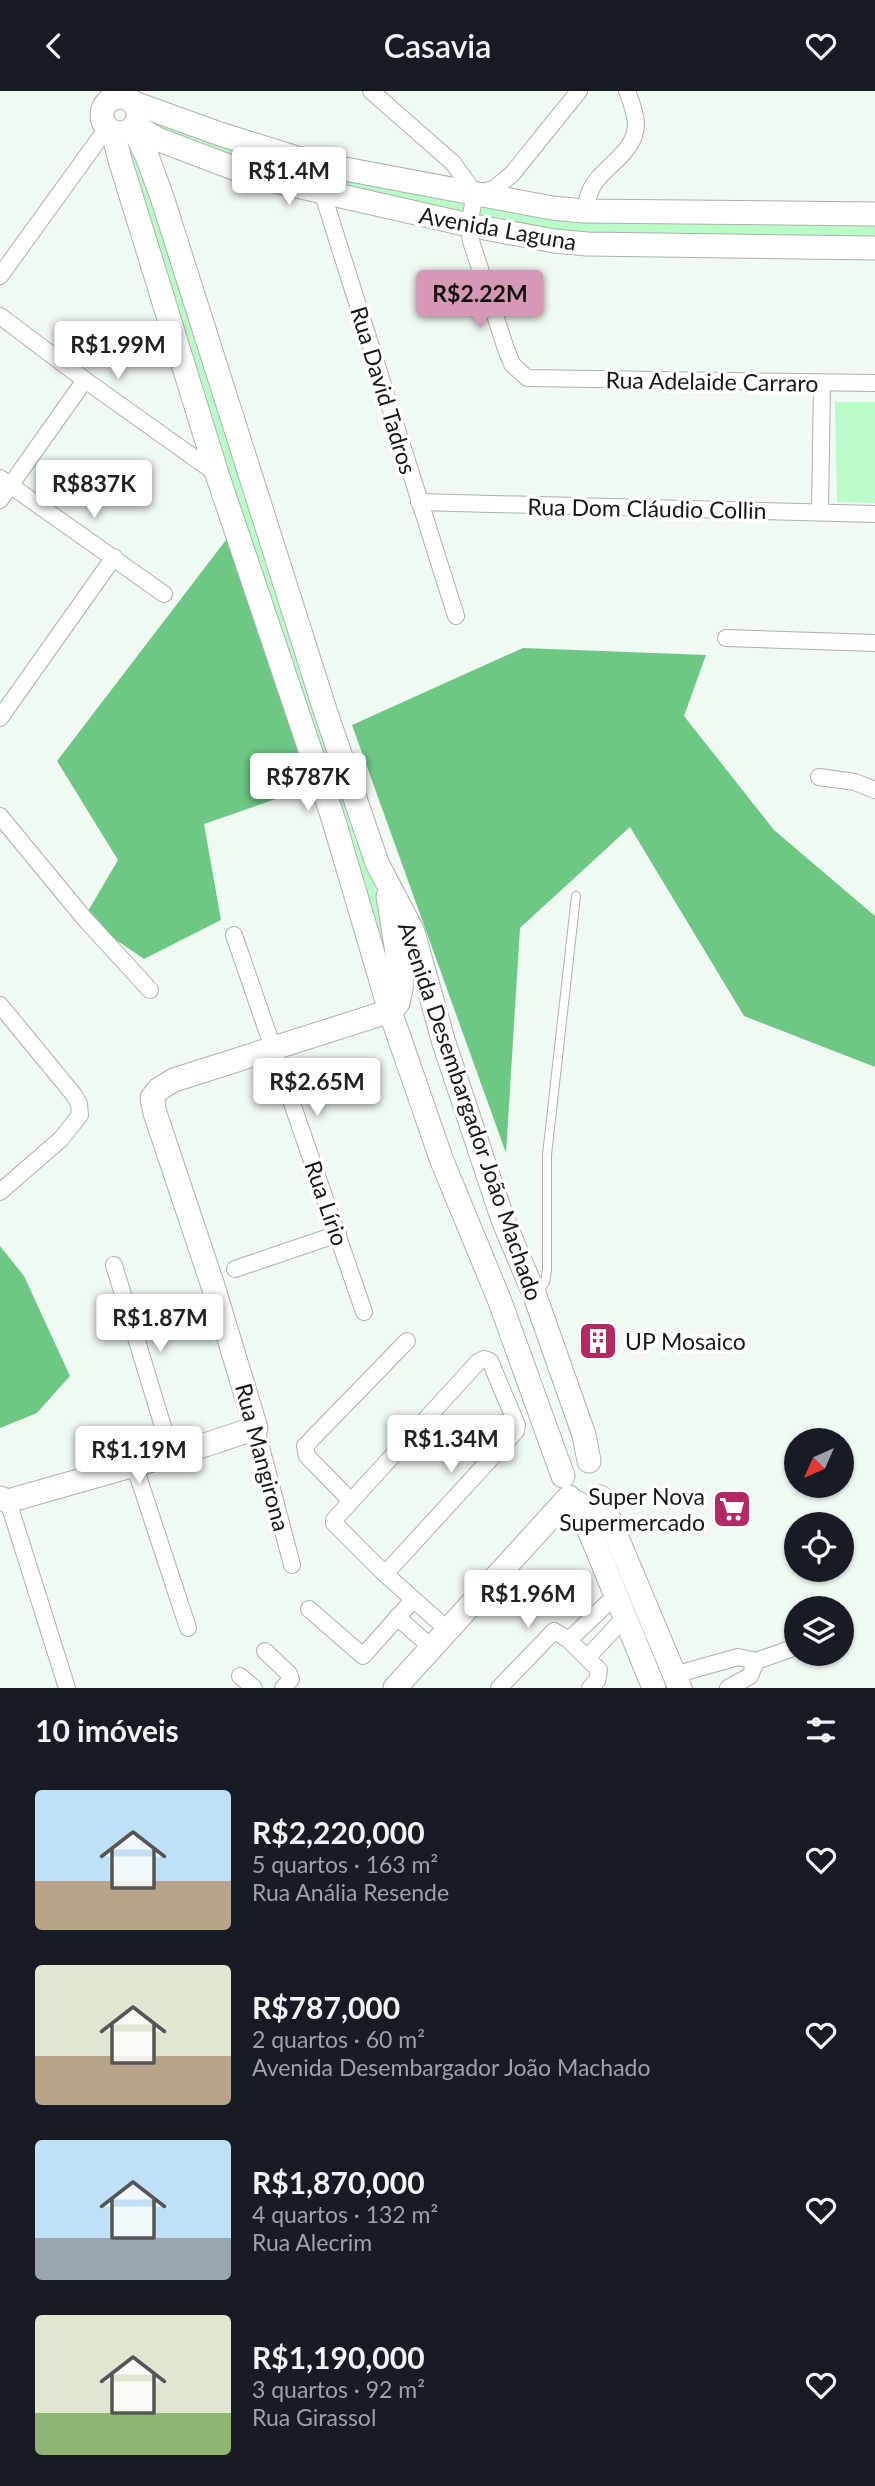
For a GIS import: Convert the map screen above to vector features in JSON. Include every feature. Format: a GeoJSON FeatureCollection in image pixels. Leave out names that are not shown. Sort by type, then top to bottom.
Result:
{"type":"FeatureCollection","features":[{"type":"Feature","properties":{"kind":"street"},"geometry":{"type":"LineString","coordinates":[[371,91],[453,163],[475,194],[469,225]]}},
{"type":"Feature","properties":{"kind":"street"},"geometry":{"type":"LineString","coordinates":[[475,194],[495,188],[512,174],[579,91]]}},
{"type":"Feature","properties":{"kind":"street"},"geometry":{"type":"LineString","coordinates":[[587,244],[578,227],[587,196],[596,181],[623,154],[634,135],[636,123],[627,91]]}},
{"type":"Feature","properties":{"kind":"street"},"geometry":{"type":"LineString","coordinates":[[0,277],[119,112]]}},
{"type":"Feature","properties":{"kind":"street","name":"Avenida Laguna"},"geometry":{"type":"LineString","coordinates":[[119,112],[220,134],[313,163],[552,208],[584,211],[875,214]]}},
{"type":"Feature","properties":{"kind":"street","name":"Avenida Laguna"},"geometry":{"type":"LineString","coordinates":[[119,112],[157,139],[257,177],[469,225],[554,241],[587,244],[875,248]]}},
{"type":"Feature","properties":{"kind":"street","name":"Avenida Desembargador João Machado"},"geometry":{"type":"LineString","coordinates":[[119,112],[148,156],[325,710],[377,863],[413,932],[444,1043],[503,1220],[535,1296],[584,1435],[589,1461],[599,1467],[605,1476],[605,1488],[577,1494],[442,1161],[390,1011],[333,818],[217,474],[120,160],[119,112]]}},
{"type":"Feature","properties":{"kind":"street","name":"Rua David Tadros"},"geometry":{"type":"LineString","coordinates":[[313,163],[456,616]]}},
{"type":"Feature","properties":{"kind":"street","name":"Rua Adelaide Carraro"},"geometry":{"type":"LineString","coordinates":[[469,225],[474,253],[512,364],[527,378],[875,383]]}},
{"type":"Feature","properties":{"kind":"street"},"geometry":{"type":"LineString","coordinates":[[0,316],[217,474]]}},
{"type":"Feature","properties":{"kind":"street"},"geometry":{"type":"LineString","coordinates":[[0,500],[5,482],[85,380]]}},
{"type":"Feature","properties":{"kind":"street"},"geometry":{"type":"LineString","coordinates":[[820,512],[822,383]]}},
{"type":"Feature","properties":{"kind":"street"},"geometry":{"type":"LineString","coordinates":[[5,482],[164,594]]}},
{"type":"Feature","properties":{"kind":"street","name":"Rua Dom Cláudio Collin"},"geometry":{"type":"LineString","coordinates":[[419,502],[875,514]]}},
{"type":"Feature","properties":{"kind":"street"},"geometry":{"type":"LineString","coordinates":[[0,718],[114,557]]}},
{"type":"Feature","properties":{"kind":"street"},"geometry":{"type":"LineString","coordinates":[[726,638],[875,643]]}},
{"type":"Feature","properties":{"kind":"street"},"geometry":{"type":"LineString","coordinates":[[819,776],[855,782],[875,790]]}},
{"type":"Feature","properties":{"kind":"street"},"geometry":{"type":"LineString","coordinates":[[0,816],[84,918],[150,990]]}},
{"type":"Feature","properties":{"kind":"street"},"geometry":{"type":"LineString","coordinates":[[273,1048],[390,1011],[398,1003],[402,984],[386,883]]}},
{"type":"Feature","properties":{"kind":"street","name":"Rua Lírio"},"geometry":{"type":"LineString","coordinates":[[234,936],[364,1312]]}},
{"type":"Feature","properties":{"kind":"street"},"geometry":{"type":"LineString","coordinates":[[0,1005],[79,1104],[79,1115],[61,1139],[0,1192]]}},
{"type":"Feature","properties":{"kind":"street","name":"Rua Mangirona"},"geometry":{"type":"LineString","coordinates":[[273,1048],[174,1080],[162,1087],[152,1098],[256,1428],[292,1565]]}},
{"type":"Feature","properties":{"kind":"street"},"geometry":{"type":"LineString","coordinates":[[235,1269],[338,1234]]}},
{"type":"Feature","properties":{"kind":"street"},"geometry":{"type":"LineString","coordinates":[[114,1265],[171,1453]]}},
{"type":"Feature","properties":{"kind":"street"},"geometry":{"type":"LineString","coordinates":[[351,1501],[307,1456],[305,1445],[407,1341]]}},
{"type":"Feature","properties":{"kind":"street"},"geometry":{"type":"LineString","coordinates":[[385,1573],[516,1431],[517,1425],[490,1361],[484,1359],[478,1362],[334,1520],[385,1573],[447,1630]]}},
{"type":"Feature","properties":{"kind":"street"},"geometry":{"type":"LineString","coordinates":[[67,1688],[4,1499],[134,1465],[256,1428]]}},
{"type":"Feature","properties":{"kind":"street"},"geometry":{"type":"LineString","coordinates":[[589,1461],[578,1461],[568,1467],[654,1688]]}},
{"type":"Feature","properties":{"kind":"street"},"geometry":{"type":"LineString","coordinates":[[134,1465],[188,1628]]}},
{"type":"Feature","properties":{"kind":"street"},"geometry":{"type":"LineString","coordinates":[[395,1688],[577,1494]]}},
{"type":"Feature","properties":{"kind":"street"},"geometry":{"type":"LineString","coordinates":[[577,1494],[677,1682],[738,1657],[757,1661],[784,1651]]}},
{"type":"Feature","properties":{"kind":"street"},"geometry":{"type":"LineString","coordinates":[[569,1640],[616,1595]]}},
{"type":"Feature","properties":{"kind":"street"},"geometry":{"type":"LineString","coordinates":[[309,1609],[363,1656],[413,1600]]}},
{"type":"Feature","properties":{"kind":"street"},"geometry":{"type":"LineString","coordinates":[[397,1617],[431,1647]]}},
{"type":"Feature","properties":{"kind":"street"},"geometry":{"type":"LineString","coordinates":[[587,1657],[625,1617]]}},
{"type":"Feature","properties":{"kind":"street"},"geometry":{"type":"LineString","coordinates":[[499,1688],[554,1631],[569,1640],[599,1670],[597,1681],[590,1688]]}},
{"type":"Feature","properties":{"kind":"street"},"geometry":{"type":"LineString","coordinates":[[265,1651],[289,1674],[291,1679],[284,1688]]}},
{"type":"Feature","properties":{"kind":"street"},"geometry":{"type":"LineString","coordinates":[[728,1688],[750,1676],[757,1661]]}},
{"type":"Feature","properties":{"kind":"street"},"geometry":{"type":"LineString","coordinates":[[240,1676],[254,1688]]}},
{"type":"Feature","properties":{"kind":"lane"},"geometry":{"type":"LineString","coordinates":[[535,1296],[545,1282],[547,1270],[547,1155],[576,896]]}},
{"type":"Feature","properties":{"kind":"green space"},"geometry":{"type":"Polygon","coordinates":[[[150,118],[487,206],[875,222],[875,236],[578,233],[490,219],[300,177],[154,132],[150,118]]]}},
{"type":"Feature","properties":{"kind":"green space"},"geometry":{"type":"Polygon","coordinates":[[[127,146],[146,156],[396,955],[391,977],[123,148],[127,146]]]}},
{"type":"Feature","properties":{"kind":"green space"},"geometry":{"type":"Polygon","coordinates":[[[835,402],[875,402],[875,503],[837,502],[835,402]]]}},
{"type":"Feature","properties":{"kind":"green space"},"geometry":{"type":"Polygon","coordinates":[[[229,536],[319,784],[204,824],[221,920],[144,959],[84,918],[118,860],[57,761],[229,536]]]}},
{"type":"Feature","properties":{"kind":"green space"},"geometry":{"type":"Polygon","coordinates":[[[523,648],[706,655],[684,716],[774,830],[875,916],[875,1067],[744,1016],[630,827],[520,928],[506,1153],[352,725],[523,648]]]}},
{"type":"Feature","properties":{"kind":"green space"},"geometry":{"type":"Polygon","coordinates":[[[0,1246],[24,1276],[70,1376],[37,1413],[0,1428],[0,1246]]]}},
{"type":"Feature","properties":{"kind":"place","name":"UP Mosaico"},"geometry":{"type":"Point","coordinates":[598,1341]}},
{"type":"Feature","properties":{"kind":"place","name":"Super Nova Supermercado"},"geometry":{"type":"Point","coordinates":[732,1509]}}]}
